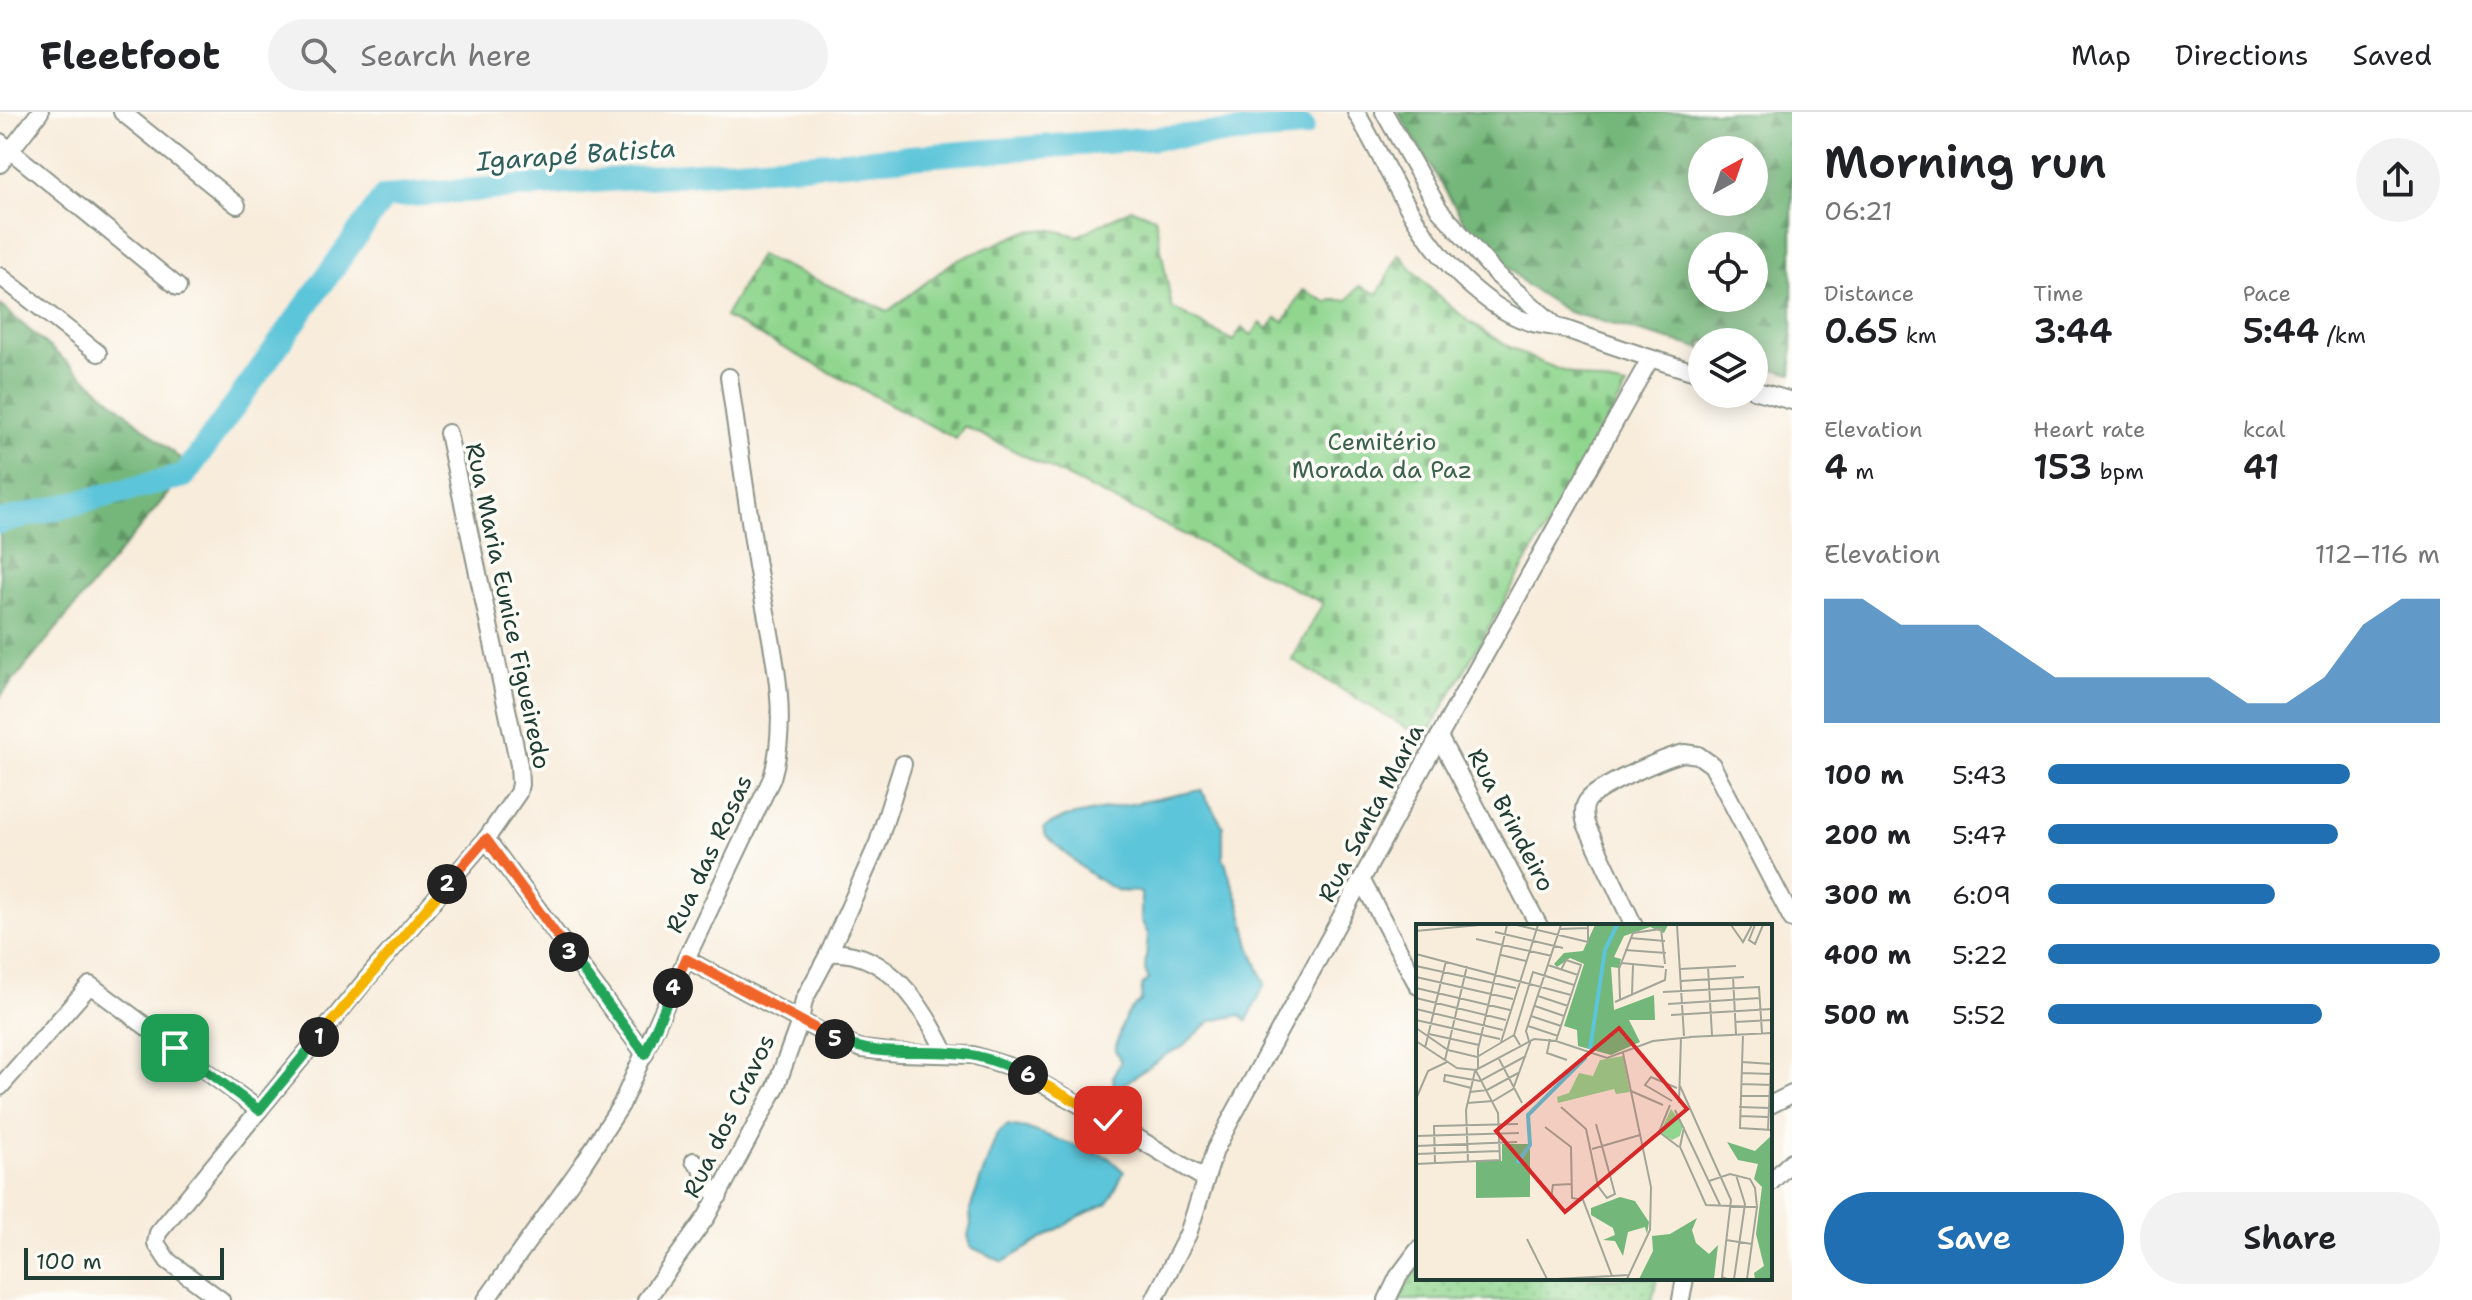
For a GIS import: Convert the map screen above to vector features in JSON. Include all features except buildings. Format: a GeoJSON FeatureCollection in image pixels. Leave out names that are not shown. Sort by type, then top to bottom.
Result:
{"type":"FeatureCollection","features":[{"type":"Feature","properties":{"kind":"street"},"geometry":{"type":"LineString","coordinates":[[40,112],[3,152],[178,287]]}},
{"type":"Feature","properties":{"kind":"street"},"geometry":{"type":"LineString","coordinates":[[122,112],[237,205]]}},
{"type":"Feature","properties":{"kind":"street"},"geometry":{"type":"LineString","coordinates":[[1356,112],[1420,226],[1459,275],[1490,299],[1533,323],[1555,325],[1688,370]]}},
{"type":"Feature","properties":{"kind":"street"},"geometry":{"type":"LineString","coordinates":[[1387,118],[1439,209],[1496,274],[1555,325]]}},
{"type":"Feature","properties":{"kind":"street"},"geometry":{"type":"LineString","coordinates":[[0,276],[98,353]]}},
{"type":"Feature","properties":{"kind":"street","name":"Rua Santa Maria"},"geometry":{"type":"LineString","coordinates":[[1154,1300],[1188,1234],[1215,1150],[1229,1123],[1650,359]]}},
{"type":"Feature","properties":{"kind":"street","name":"Rua das Rosas"},"geometry":{"type":"LineString","coordinates":[[486,1300],[607,1129],[645,1054],[686,959],[772,778],[780,748],[775,672],[729,377]]}},
{"type":"Feature","properties":{"kind":"street"},"geometry":{"type":"LineString","coordinates":[[1768,394],[1792,401]]}},
{"type":"Feature","properties":{"kind":"street","name":"Rua Maria Eunice Figueiredo"},"geometry":{"type":"LineString","coordinates":[[221,1300],[168,1261],[156,1243],[164,1223],[486,839],[518,793],[521,775],[448,433]]}},
{"type":"Feature","properties":{"kind":"street","name":"Rua Brindeiro"},"geometry":{"type":"LineString","coordinates":[[1439,737],[1538,924]]}},
{"type":"Feature","properties":{"kind":"street"},"geometry":{"type":"LineString","coordinates":[[1633,924],[1586,824],[1584,807],[1587,800],[1600,789],[1684,753],[1698,755],[1712,765],[1792,919]]}},
{"type":"Feature","properties":{"kind":"street","name":"Rua dos Cravos"},"geometry":{"type":"LineString","coordinates":[[646,1300],[689,1245],[719,1196],[776,1087],[800,1021],[804,1000],[829,953],[878,843],[903,764]]}},
{"type":"Feature","properties":{"kind":"street"},"geometry":{"type":"LineString","coordinates":[[486,839],[645,1054]]}},
{"type":"Feature","properties":{"kind":"street"},"geometry":{"type":"LineString","coordinates":[[1362,881],[1416,982]]}},
{"type":"Feature","properties":{"kind":"street"},"geometry":{"type":"LineString","coordinates":[[829,953],[851,953],[884,968],[912,997],[935,1030],[946,1054]]}},
{"type":"Feature","properties":{"kind":"street"},"geometry":{"type":"LineString","coordinates":[[686,959],[800,1021],[862,1049],[973,1055],[1027,1075],[1205,1179]]}},
{"type":"Feature","properties":{"kind":"street"},"geometry":{"type":"LineString","coordinates":[[0,1087],[90,985],[259,1110]]}},
{"type":"Feature","properties":{"kind":"street"},"geometry":{"type":"LineString","coordinates":[[1772,1104],[1792,1094]]}},
{"type":"Feature","properties":{"kind":"street"},"geometry":{"type":"LineString","coordinates":[[694,1161],[702,1168],[709,1189],[719,1196]]}},
{"type":"Feature","properties":{"kind":"street"},"geometry":{"type":"LineString","coordinates":[[1772,1180],[1792,1161]]}},
{"type":"Feature","properties":{"kind":"street"},"geometry":{"type":"LineString","coordinates":[[1387,1300],[1398,1277],[1416,1253]]}},
{"type":"Feature","properties":{"kind":"green space"},"geometry":{"type":"Polygon","coordinates":[[[1398,112],[1792,112],[1792,374],[1768,368],[1768,328],[1688,328],[1688,345],[1568,312],[1526,285],[1466,225],[1398,112]]]}},
{"type":"Feature","properties":{"kind":"green space","name":"Cemitério Morada da Paz"},"geometry":{"type":"Polygon","coordinates":[[[1131,209],[1155,217],[1172,308],[1233,341],[1242,328],[1252,335],[1260,323],[1268,329],[1276,318],[1284,322],[1303,290],[1329,303],[1331,300],[1348,300],[1359,286],[1378,294],[1399,254],[1446,303],[1500,342],[1560,370],[1627,387],[1425,739],[1292,660],[1323,603],[964,426],[956,439],[725,317],[759,255],[888,311],[953,262],[1027,231],[1049,229],[1078,236],[1131,209]]]}},
{"type":"Feature","properties":{"kind":"green space"},"geometry":{"type":"Polygon","coordinates":[[[0,305],[190,467],[0,697],[0,305]]]}},
{"type":"Feature","properties":{"kind":"green space"},"geometry":{"type":"Polygon","coordinates":[[[1416,1269],[1416,1280],[1657,1280],[1652,1300],[1398,1300],[1416,1269]]]}},
{"type":"Feature","properties":{"kind":"water"},"geometry":{"type":"Polygon","coordinates":[[[1201,790],[1223,826],[1223,857],[1265,984],[1247,1021],[1240,1015],[1211,1021],[1181,1048],[1167,1054],[1114,1091],[1113,1076],[1121,1061],[1115,1050],[1119,1035],[1126,1017],[1141,1001],[1142,986],[1148,979],[1145,970],[1148,934],[1141,920],[1141,893],[1120,891],[1107,885],[1046,836],[1043,828],[1065,817],[1201,790]]]}},
{"type":"Feature","properties":{"kind":"water"},"geometry":{"type":"Polygon","coordinates":[[[1007,1125],[1026,1128],[1108,1157],[1124,1172],[1108,1203],[1003,1262],[971,1247],[968,1235],[970,1209],[997,1134],[1007,1125]]]}},
{"type":"Feature","properties":{"kind":"waterway","name":"Igarapé Batista"},"geometry":{"type":"LineString","coordinates":[[0,522],[184,476],[384,197],[1302,127]]}},
{"type":"Feature","properties":{"kind":"route"},"geometry":{"type":"LineString","coordinates":[[175,1048],[259,1110],[486,839],[645,1054],[686,959],[844,1043],[878,1052],[973,1055],[995,1061],[1027,1075],[1108,1120]]}}]}
